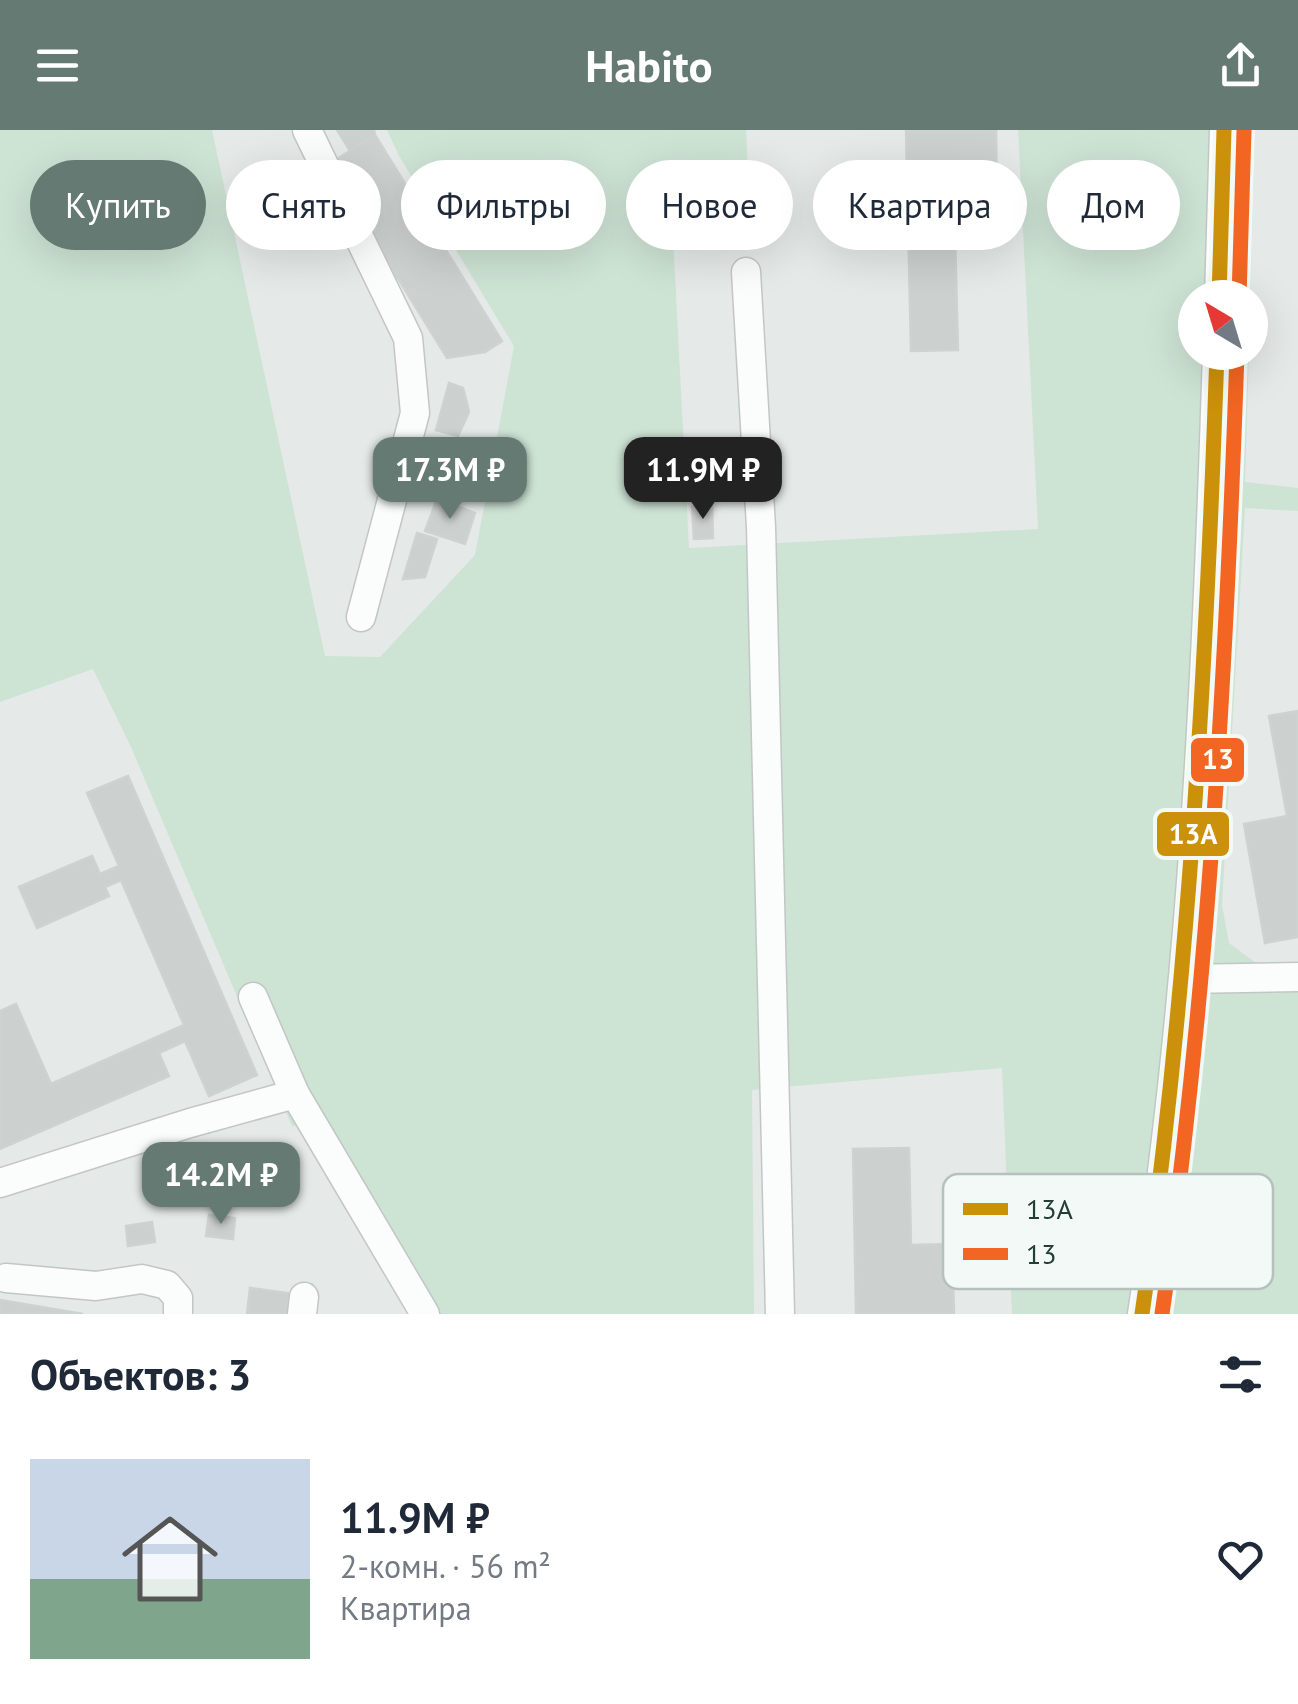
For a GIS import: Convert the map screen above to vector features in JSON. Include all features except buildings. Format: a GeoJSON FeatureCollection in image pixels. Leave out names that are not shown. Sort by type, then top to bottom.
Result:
{"type":"FeatureCollection","features":[{"type":"Feature","properties":{"kind":"street"},"geometry":{"type":"LineString","coordinates":[[307,130],[408,338],[416,413],[362,617]]}},
{"type":"Feature","properties":{"kind":"street"},"geometry":{"type":"LineString","coordinates":[[1220,280],[1224,130]]}},
{"type":"Feature","properties":{"kind":"street"},"geometry":{"type":"LineString","coordinates":[[746,272],[761,527],[780,1314]]}},
{"type":"Feature","properties":{"kind":"street"},"geometry":{"type":"LineString","coordinates":[[1160,1174],[1184,980],[1205,681],[1216,370]]}},
{"type":"Feature","properties":{"kind":"street"},"geometry":{"type":"LineString","coordinates":[[1184,980],[1298,978]]}},
{"type":"Feature","properties":{"kind":"street"},"geometry":{"type":"LineString","coordinates":[[253,997],[295,1094],[425,1314]]}},
{"type":"Feature","properties":{"kind":"street"},"geometry":{"type":"LineString","coordinates":[[0,1183],[295,1094]]}},
{"type":"Feature","properties":{"kind":"street"},"geometry":{"type":"LineString","coordinates":[[6,1278],[96,1286],[142,1279],[167,1284],[178,1298],[178,1314]]}},
{"type":"Feature","properties":{"kind":"street"},"geometry":{"type":"LineString","coordinates":[[1142,1314],[1145,1289]]}},
{"type":"Feature","properties":{"kind":"green space"},"geometry":{"type":"Polygon","coordinates":[[[0,130],[212,130],[226,195],[226,250],[238,250],[325,656],[380,657],[475,555],[514,346],[456,250],[606,250],[606,160],[401,160],[387,130],[746,130],[747,160],[626,160],[626,250],[674,250],[689,548],[1038,529],[1024,250],[1027,160],[1020,160],[1018,130],[1255,130],[1251,280],[1178,280],[1178,370],[1248,370],[1245,482],[1298,488],[1298,511],[1245,508],[1222,905],[1229,943],[1256,963],[1298,967],[1298,1314],[1012,1314],[1011,1289],[1273,1289],[1273,1174],[1006,1174],[1002,1068],[752,1090],[754,1314],[425,1314],[312,1122],[292,1126],[131,747],[93,669],[0,702],[0,130]]]}},
{"type":"Feature","properties":{"kind":"transit line","name":"13А"},"geometry":{"type":"LineString","coordinates":[[1220,280],[1224,130]]}},
{"type":"Feature","properties":{"kind":"transit line","name":"13"},"geometry":{"type":"LineString","coordinates":[[1240,280],[1244,131]]}},
{"type":"Feature","properties":{"kind":"transit line","name":"13А"},"geometry":{"type":"LineString","coordinates":[[1160,1174],[1193,834],[1216,370]]}},
{"type":"Feature","properties":{"kind":"transit line","name":"13"},"geometry":{"type":"LineString","coordinates":[[1180,1174],[1213,835],[1236,370]]}},
{"type":"Feature","properties":{"kind":"transit line","name":"13А"},"geometry":{"type":"LineString","coordinates":[[1142,1314],[1145,1289]]}},
{"type":"Feature","properties":{"kind":"transit line","name":"13"},"geometry":{"type":"LineString","coordinates":[[1162,1314],[1165,1289]]}}]}
